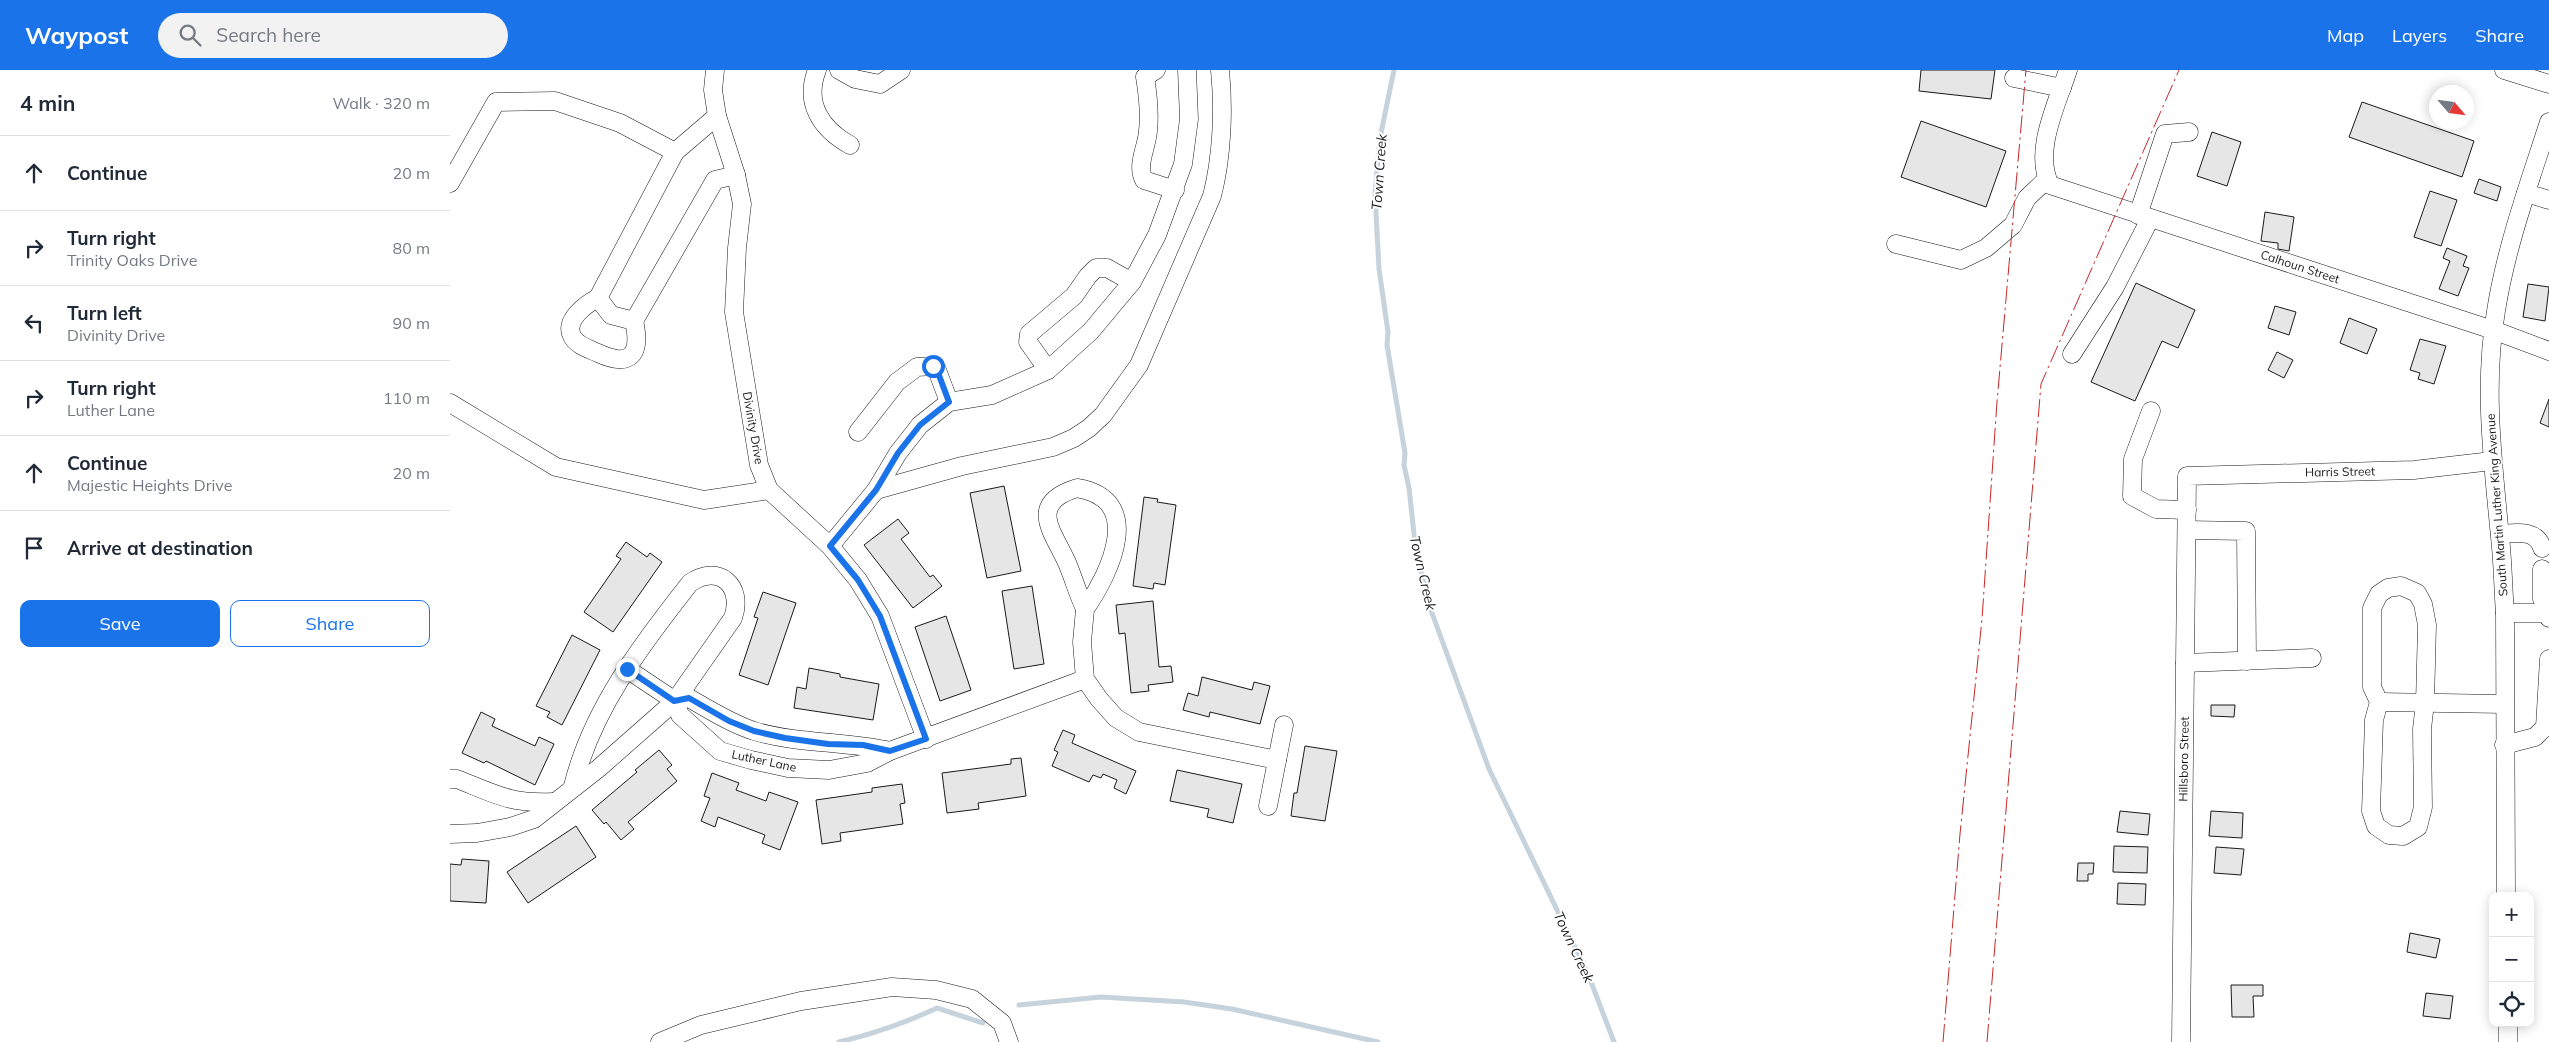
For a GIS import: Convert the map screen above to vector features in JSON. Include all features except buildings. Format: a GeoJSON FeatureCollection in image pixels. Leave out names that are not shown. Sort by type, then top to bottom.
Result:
{"type":"FeatureCollection","features":[{"type":"Feature","properties":{"kind":"street","name":"Divinity Drive"},"geometry":{"type":"LineString","coordinates":[[714,70],[713,90],[717,116],[736,175],[742,204],[737,248],[734,312],[759,465],[769,490],[830,546],[858,580],[880,616],[926,739]]}},
{"type":"Feature","properties":{"kind":"street"},"geometry":{"type":"LineString","coordinates":[[816,70],[812,101],[821,123],[834,136],[850,145]]}},
{"type":"Feature","properties":{"kind":"street"},"geometry":{"type":"LineString","coordinates":[[839,70],[855,80],[880,84],[901,70]]}},
{"type":"Feature","properties":{"kind":"street"},"geometry":{"type":"LineString","coordinates":[[1156,70],[1145,77],[1149,103],[1148,132],[1140,174],[1144,180],[1175,190]]}},
{"type":"Feature","properties":{"kind":"street"},"geometry":{"type":"LineString","coordinates":[[830,546],[876,490],[898,453],[920,425],[949,402],[992,395],[1048,370],[1091,331],[1132,282],[1157,235],[1184,164],[1189,119],[1187,70]]}},
{"type":"Feature","properties":{"kind":"street"},"geometry":{"type":"LineString","coordinates":[[876,490],[962,466],[1053,447],[1074,438],[1103,415],[1139,365],[1212,196],[1217,172],[1223,96],[1220,70]]}},
{"type":"Feature","properties":{"kind":"street"},"geometry":{"type":"LineString","coordinates":[[1896,244],[1961,260],[1986,248],[2013,225],[2027,198],[2049,182],[2044,152],[2068,70]]}},
{"type":"Feature","properties":{"kind":"street"},"geometry":{"type":"LineString","coordinates":[[2504,70],[2549,84]]}},
{"type":"Feature","properties":{"kind":"street"},"geometry":{"type":"LineString","coordinates":[[2014,78],[2062,88]]}},
{"type":"Feature","properties":{"kind":"street"},"geometry":{"type":"LineString","coordinates":[[450,183],[496,102],[555,101],[620,123],[675,152]]}},
{"type":"Feature","properties":{"kind":"street"},"geometry":{"type":"LineString","coordinates":[[717,116],[675,152],[598,298],[586,304],[576,314],[571,327],[572,336],[582,346],[613,360],[626,360],[634,354],[638,337],[634,321],[715,180],[736,175]]}},
{"type":"Feature","properties":{"kind":"street","name":"South Martin Luther King Avenue"},"geometry":{"type":"LineString","coordinates":[[2506,892],[2505,613],[2500,534],[2492,460],[2489,390],[2493,330],[2504,270],[2549,122]]}},
{"type":"Feature","properties":{"kind":"street"},"geometry":{"type":"LineString","coordinates":[[2072,354],[2115,287],[2144,217],[2165,134],[2189,132]]}},
{"type":"Feature","properties":{"kind":"street","name":"Calhoun Street"},"geometry":{"type":"LineString","coordinates":[[2049,182],[2144,217],[2493,330],[2549,351]]}},
{"type":"Feature","properties":{"kind":"street"},"geometry":{"type":"LineString","coordinates":[[2526,193],[2549,200]]}},
{"type":"Feature","properties":{"kind":"street"},"geometry":{"type":"LineString","coordinates":[[1048,370],[1028,342],[1029,334],[1074,296],[1096,268],[1107,268],[1132,282]]}},
{"type":"Feature","properties":{"kind":"street"},"geometry":{"type":"LineString","coordinates":[[598,298],[611,315],[634,321]]}},
{"type":"Feature","properties":{"kind":"street"},"geometry":{"type":"LineString","coordinates":[[858,432],[897,382],[917,367],[933,366],[937,370],[949,402]]}},
{"type":"Feature","properties":{"kind":"street"},"geometry":{"type":"LineString","coordinates":[[450,403],[556,466],[704,500],[769,490]]}},
{"type":"Feature","properties":{"kind":"street"},"geometry":{"type":"LineString","coordinates":[[2151,411],[2132,459],[2132,496],[2156,509],[2187,510]]}},
{"type":"Feature","properties":{"kind":"street","name":"Harris Street"},"geometry":{"type":"LineString","coordinates":[[2188,476],[2414,470],[2492,460]]}},
{"type":"Feature","properties":{"kind":"street","name":"Hillsboro Street"},"geometry":{"type":"LineString","coordinates":[[2181,1042],[2188,476]]}},
{"type":"Feature","properties":{"kind":"street"},"geometry":{"type":"LineString","coordinates":[[1085,609],[1102,584],[1117,537],[1116,513],[1107,500],[1093,491],[1077,488],[1061,493],[1051,506],[1046,518],[1053,539],[1068,564],[1085,609],[1082,642],[1085,679],[1098,699],[1116,718],[1138,732],[1277,760]]}},
{"type":"Feature","properties":{"kind":"street"},"geometry":{"type":"LineString","coordinates":[[2187,530],[2246,531],[2247,661]]}},
{"type":"Feature","properties":{"kind":"street"},"geometry":{"type":"LineString","coordinates":[[2500,534],[2526,533],[2536,538],[2542,548]]}},
{"type":"Feature","properties":{"kind":"street"},"geometry":{"type":"LineString","coordinates":[[2542,569],[2542,599],[2549,613],[2549,618]]}},
{"type":"Feature","properties":{"kind":"street"},"geometry":{"type":"LineString","coordinates":[[450,834],[477,833],[510,827],[534,819],[573,786],[599,768],[674,701],[733,618],[738,600],[733,588],[723,580],[708,575],[690,583],[627,669],[600,711],[578,767],[573,786]]}},
{"type":"Feature","properties":{"kind":"street"},"geometry":{"type":"LineString","coordinates":[[2401,586],[2417,592],[2423,604],[2427,625],[2426,703],[2422,729],[2423,807],[2418,827],[2404,836],[2389,835],[2376,826],[2371,811],[2374,720],[2379,702],[2372,687],[2372,608],[2379,594],[2388,588],[2401,586]]}},
{"type":"Feature","properties":{"kind":"street"},"geometry":{"type":"LineString","coordinates":[[2505,613],[2549,613]]}},
{"type":"Feature","properties":{"kind":"street"},"geometry":{"type":"LineString","coordinates":[[2185,664],[2312,658]]}},
{"type":"Feature","properties":{"kind":"street"},"geometry":{"type":"LineString","coordinates":[[2504,745],[2535,737],[2545,727],[2549,659]]}},
{"type":"Feature","properties":{"kind":"street"},"geometry":{"type":"LineString","coordinates":[[627,669],[674,701],[689,698],[729,721],[754,731],[785,738],[828,744],[863,745],[890,751]]}},
{"type":"Feature","properties":{"kind":"street","name":"Luther Lane"},"geometry":{"type":"LineString","coordinates":[[674,701],[680,715],[720,751],[788,768],[829,770],[867,763],[890,751],[1085,679]]}},
{"type":"Feature","properties":{"kind":"street"},"geometry":{"type":"LineString","coordinates":[[2379,702],[2504,704]]}},
{"type":"Feature","properties":{"kind":"street"},"geometry":{"type":"LineString","coordinates":[[1268,806],[1284,725]]}},
{"type":"Feature","properties":{"kind":"street"},"geometry":{"type":"LineString","coordinates":[[450,779],[457,779],[510,801],[527,803],[553,802]]}},
{"type":"Feature","properties":{"kind":"street"},"geometry":{"type":"LineString","coordinates":[[660,1042],[701,1025],[783,1005],[892,987],[936,990],[972,1000],[1002,1023],[1009,1042]]}},
{"type":"Feature","properties":{"kind":"street"},"geometry":{"type":"LineString","coordinates":[[2508,1027],[2508,1042]]}},
{"type":"Feature","properties":{"kind":"waterway","name":"Town Creek"},"geometry":{"type":"LineString","coordinates":[[1394,70],[1380,138],[1375,194],[1379,269],[1388,332],[1387,345],[1405,453],[1404,465],[1409,488],[1415,543],[1428,602],[1489,769],[1588,974],[1614,1042]]}},
{"type":"Feature","properties":{"kind":"waterway"},"geometry":{"type":"LineString","coordinates":[[1019,1005],[1101,997],[1184,1002],[1232,1009],[1378,1042]]}},
{"type":"Feature","properties":{"kind":"waterway"},"geometry":{"type":"LineString","coordinates":[[839,1042],[889,1028],[937,1008],[983,1023]]}},
{"type":"Feature","properties":{"kind":"power"},"geometry":{"type":"LineString","coordinates":[[1943,1042],[1960,834],[1982,619],[1997,402],[2026,70]]}},
{"type":"Feature","properties":{"kind":"power"},"geometry":{"type":"LineString","coordinates":[[1987,1042],[2041,384],[2179,70]]}},
{"type":"Feature","properties":{"kind":"route"},"geometry":{"type":"LineString","coordinates":[[627,669],[674,701],[689,698],[729,721],[754,731],[785,738],[828,744],[863,745],[890,751],[926,739],[880,616],[858,580],[830,546],[876,490],[898,453],[920,425],[949,402],[937,370],[933,366]]}}]}
